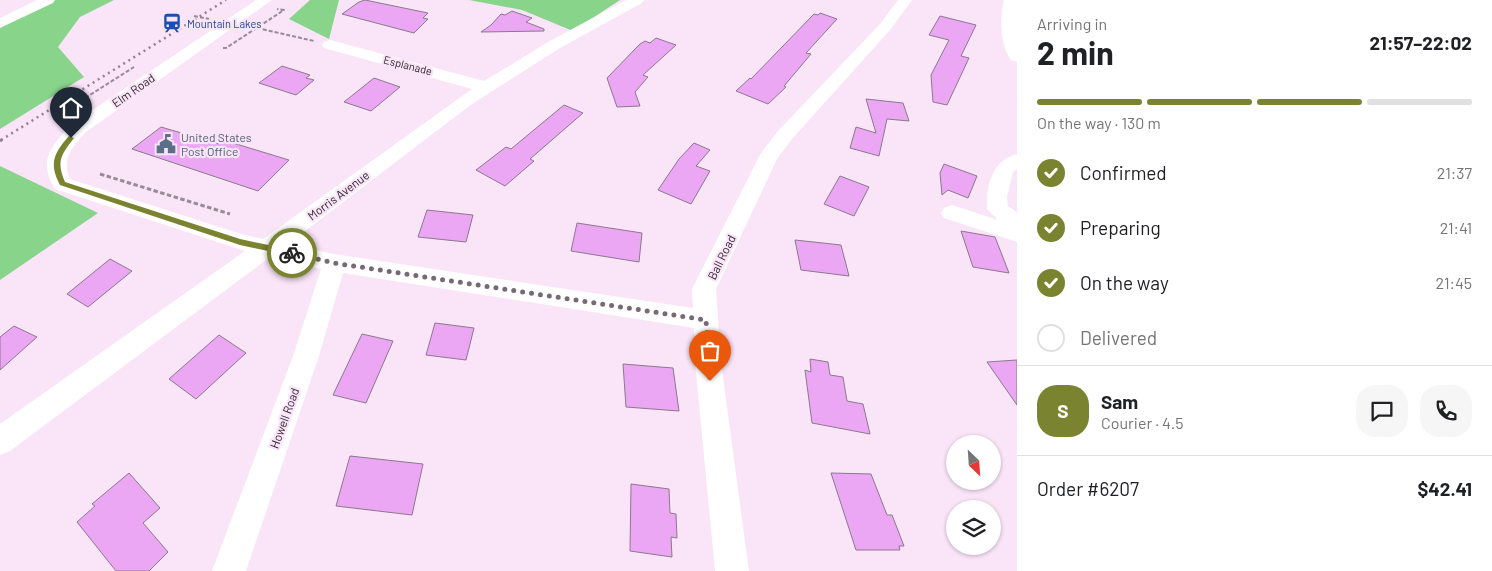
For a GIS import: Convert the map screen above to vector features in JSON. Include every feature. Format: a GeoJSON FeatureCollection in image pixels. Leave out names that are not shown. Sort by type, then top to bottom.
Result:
{"type":"FeatureCollection","features":[{"type":"Feature","properties":{"kind":"street"},"geometry":{"type":"LineString","coordinates":[[0,24],[48,0]]}},
{"type":"Feature","properties":{"kind":"street","name":"Elm Road"},"geometry":{"type":"LineString","coordinates":[[265,0],[79,128],[63,147],[57,160],[56,169],[62,184],[240,242],[334,263],[706,320]]}},
{"type":"Feature","properties":{"kind":"street","name":"Morris Avenue"},"geometry":{"type":"LineString","coordinates":[[0,441],[486,87],[554,45],[638,0]]}},
{"type":"Feature","properties":{"kind":"street","name":"Ball Road"},"geometry":{"type":"LineString","coordinates":[[732,571],[708,362],[704,289],[768,157],[785,135],[878,35],[906,0]]}},
{"type":"Feature","properties":{"kind":"street"},"geometry":{"type":"LineString","coordinates":[[1011,0],[1008,9],[1012,44],[1017,57]]}},
{"type":"Feature","properties":{"kind":"street","name":"Esplanade"},"geometry":{"type":"LineString","coordinates":[[330,45],[486,87]]}},
{"type":"Feature","properties":{"kind":"street"},"geometry":{"type":"LineString","coordinates":[[1017,160],[1004,169],[997,197],[998,208],[1017,223]]}},
{"type":"Feature","properties":{"kind":"street"},"geometry":{"type":"LineString","coordinates":[[952,212],[1017,234]]}},
{"type":"Feature","properties":{"kind":"street","name":"Howell Road"},"geometry":{"type":"LineString","coordinates":[[229,571],[306,356],[334,263]]}},
{"type":"Feature","properties":{"kind":"path"},"geometry":{"type":"LineString","coordinates":[[194,16],[209,20]]}},
{"type":"Feature","properties":{"kind":"path"},"geometry":{"type":"LineString","coordinates":[[256,28],[330,45]]}},
{"type":"Feature","properties":{"kind":"path"},"geometry":{"type":"LineString","coordinates":[[100,174],[230,214]]}},
{"type":"Feature","properties":{"kind":"green space"},"geometry":{"type":"Polygon","coordinates":[[[45,0],[114,0],[80,17],[58,47],[84,77],[0,129],[0,22],[45,0]]]}},
{"type":"Feature","properties":{"kind":"green space"},"geometry":{"type":"Polygon","coordinates":[[[310,0],[339,0],[329,39],[289,19],[310,0]]]}},
{"type":"Feature","properties":{"kind":"green space"},"geometry":{"type":"Polygon","coordinates":[[[469,0],[620,0],[573,31],[522,10],[469,0]]]}},
{"type":"Feature","properties":{"kind":"green space"},"geometry":{"type":"Polygon","coordinates":[[[0,166],[98,213],[0,280],[0,166]]]}},
{"type":"Feature","properties":{"kind":"building"},"geometry":{"type":"Polygon","coordinates":[[[365,0],[428,13],[423,18],[428,19],[414,33],[342,14],[365,0]]]}},
{"type":"Feature","properties":{"kind":"building"},"geometry":{"type":"Polygon","coordinates":[[[512,11],[532,18],[526,22],[544,29],[544,31],[481,32],[501,14],[505,15],[512,11]]]}},
{"type":"Feature","properties":{"kind":"building"},"geometry":{"type":"Polygon","coordinates":[[[820,13],[837,19],[806,53],[811,54],[784,86],[786,87],[768,104],[736,91],[751,79],[814,14],[818,15],[820,13]]]}},
{"type":"Feature","properties":{"kind":"building"},"geometry":{"type":"Polygon","coordinates":[[[940,16],[976,25],[961,56],[969,58],[947,105],[933,102],[931,75],[949,40],[929,35],[940,16]]]}},
{"type":"Feature","properties":{"kind":"building"},"geometry":{"type":"Polygon","coordinates":[[[656,38],[676,45],[643,75],[648,77],[635,92],[640,106],[617,107],[607,78],[640,44],[645,41],[650,43],[656,38]]]}},
{"type":"Feature","properties":{"kind":"building"},"geometry":{"type":"Polygon","coordinates":[[[282,66],[310,75],[306,78],[314,80],[296,95],[259,83],[282,66]]]}},
{"type":"Feature","properties":{"kind":"building"},"geometry":{"type":"Polygon","coordinates":[[[374,78],[400,87],[371,111],[344,102],[374,78]]]}},
{"type":"Feature","properties":{"kind":"building"},"geometry":{"type":"Polygon","coordinates":[[[866,99],[903,103],[909,121],[887,119],[879,156],[850,148],[856,127],[876,133],[866,99]]]}},
{"type":"Feature","properties":{"kind":"building"},"geometry":{"type":"Polygon","coordinates":[[[564,105],[583,113],[530,159],[534,161],[505,186],[476,170],[506,147],[511,149],[564,105]]]}},
{"type":"Feature","properties":{"kind":"building"},"geometry":{"type":"Polygon","coordinates":[[[161,127],[219,144],[223,140],[289,160],[258,191],[132,149],[161,127]]]}},
{"type":"Feature","properties":{"kind":"building"},"geometry":{"type":"Polygon","coordinates":[[[694,143],[710,150],[696,166],[710,171],[691,204],[658,190],[679,159],[694,143]]]}},
{"type":"Feature","properties":{"kind":"building"},"geometry":{"type":"Polygon","coordinates":[[[944,164],[977,176],[968,198],[948,190],[942,195],[940,173],[944,164]]]}},
{"type":"Feature","properties":{"kind":"building"},"geometry":{"type":"Polygon","coordinates":[[[840,176],[869,187],[854,216],[824,204],[840,176]]]}},
{"type":"Feature","properties":{"kind":"building"},"geometry":{"type":"Polygon","coordinates":[[[427,210],[473,215],[466,242],[418,237],[427,210]]]}},
{"type":"Feature","properties":{"kind":"building"},"geometry":{"type":"Polygon","coordinates":[[[577,223],[642,233],[639,262],[571,251],[577,223]]]}},
{"type":"Feature","properties":{"kind":"building"},"geometry":{"type":"Polygon","coordinates":[[[961,231],[995,237],[1009,273],[973,267],[961,231]]]}},
{"type":"Feature","properties":{"kind":"building"},"geometry":{"type":"Polygon","coordinates":[[[795,240],[841,245],[849,276],[801,270],[795,240]]]}},
{"type":"Feature","properties":{"kind":"building"},"geometry":{"type":"Polygon","coordinates":[[[110,259],[132,271],[88,307],[67,294],[110,259]]]}},
{"type":"Feature","properties":{"kind":"building"},"geometry":{"type":"Polygon","coordinates":[[[435,323],[474,328],[466,360],[426,355],[435,323]]]}},
{"type":"Feature","properties":{"kind":"building"},"geometry":{"type":"Polygon","coordinates":[[[14,326],[37,337],[0,370],[0,337],[14,326]]]}},
{"type":"Feature","properties":{"kind":"building"},"geometry":{"type":"Polygon","coordinates":[[[362,334],[393,341],[366,403],[333,395],[362,334]]]}},
{"type":"Feature","properties":{"kind":"building"},"geometry":{"type":"Polygon","coordinates":[[[219,335],[246,353],[196,399],[169,379],[219,335]]]}},
{"type":"Feature","properties":{"kind":"building"},"geometry":{"type":"Polygon","coordinates":[[[810,359],[828,362],[830,375],[843,377],[847,401],[863,404],[870,434],[812,423],[805,370],[811,372],[810,359]]]}},
{"type":"Feature","properties":{"kind":"building"},"geometry":{"type":"Polygon","coordinates":[[[1017,360],[1017,405],[987,362],[1017,360]]]}},
{"type":"Feature","properties":{"kind":"building"},"geometry":{"type":"Polygon","coordinates":[[[623,364],[673,368],[679,411],[626,407],[623,364]]]}},
{"type":"Feature","properties":{"kind":"building"},"geometry":{"type":"Polygon","coordinates":[[[350,456],[423,464],[412,515],[336,506],[350,456]]]}},
{"type":"Feature","properties":{"kind":"building"},"geometry":{"type":"Polygon","coordinates":[[[129,473],[160,508],[143,523],[168,552],[149,571],[116,571],[77,522],[95,506],[92,504],[129,473]]]}},
{"type":"Feature","properties":{"kind":"building"},"geometry":{"type":"Polygon","coordinates":[[[831,473],[871,474],[887,515],[892,515],[904,546],[899,546],[900,550],[856,550],[831,473]]]}},
{"type":"Feature","properties":{"kind":"building"},"geometry":{"type":"Polygon","coordinates":[[[631,484],[669,489],[670,513],[676,514],[677,538],[671,537],[672,557],[630,551],[631,484]]]}},
{"type":"Feature","properties":{"kind":"railway"},"geometry":{"type":"LineString","coordinates":[[1,140],[226,0]]}},
{"type":"Feature","properties":{"kind":"way so far"},"geometry":{"type":"LineString","coordinates":[[292,253],[334,263],[706,320],[710,381]]}},
{"type":"Feature","properties":{"kind":"place","name":"Mountain Lakes"},"geometry":{"type":"Point","coordinates":[172,23]}},
{"type":"Feature","properties":{"kind":"place","name":"United States Post Office"},"geometry":{"type":"Point","coordinates":[166,144]}},
{"type":"Feature","properties":{"kind":"route"},"geometry":{"type":"LineString","coordinates":[[71,138],[63,147],[57,160],[56,169],[62,184],[240,242],[292,253]]}}]}
